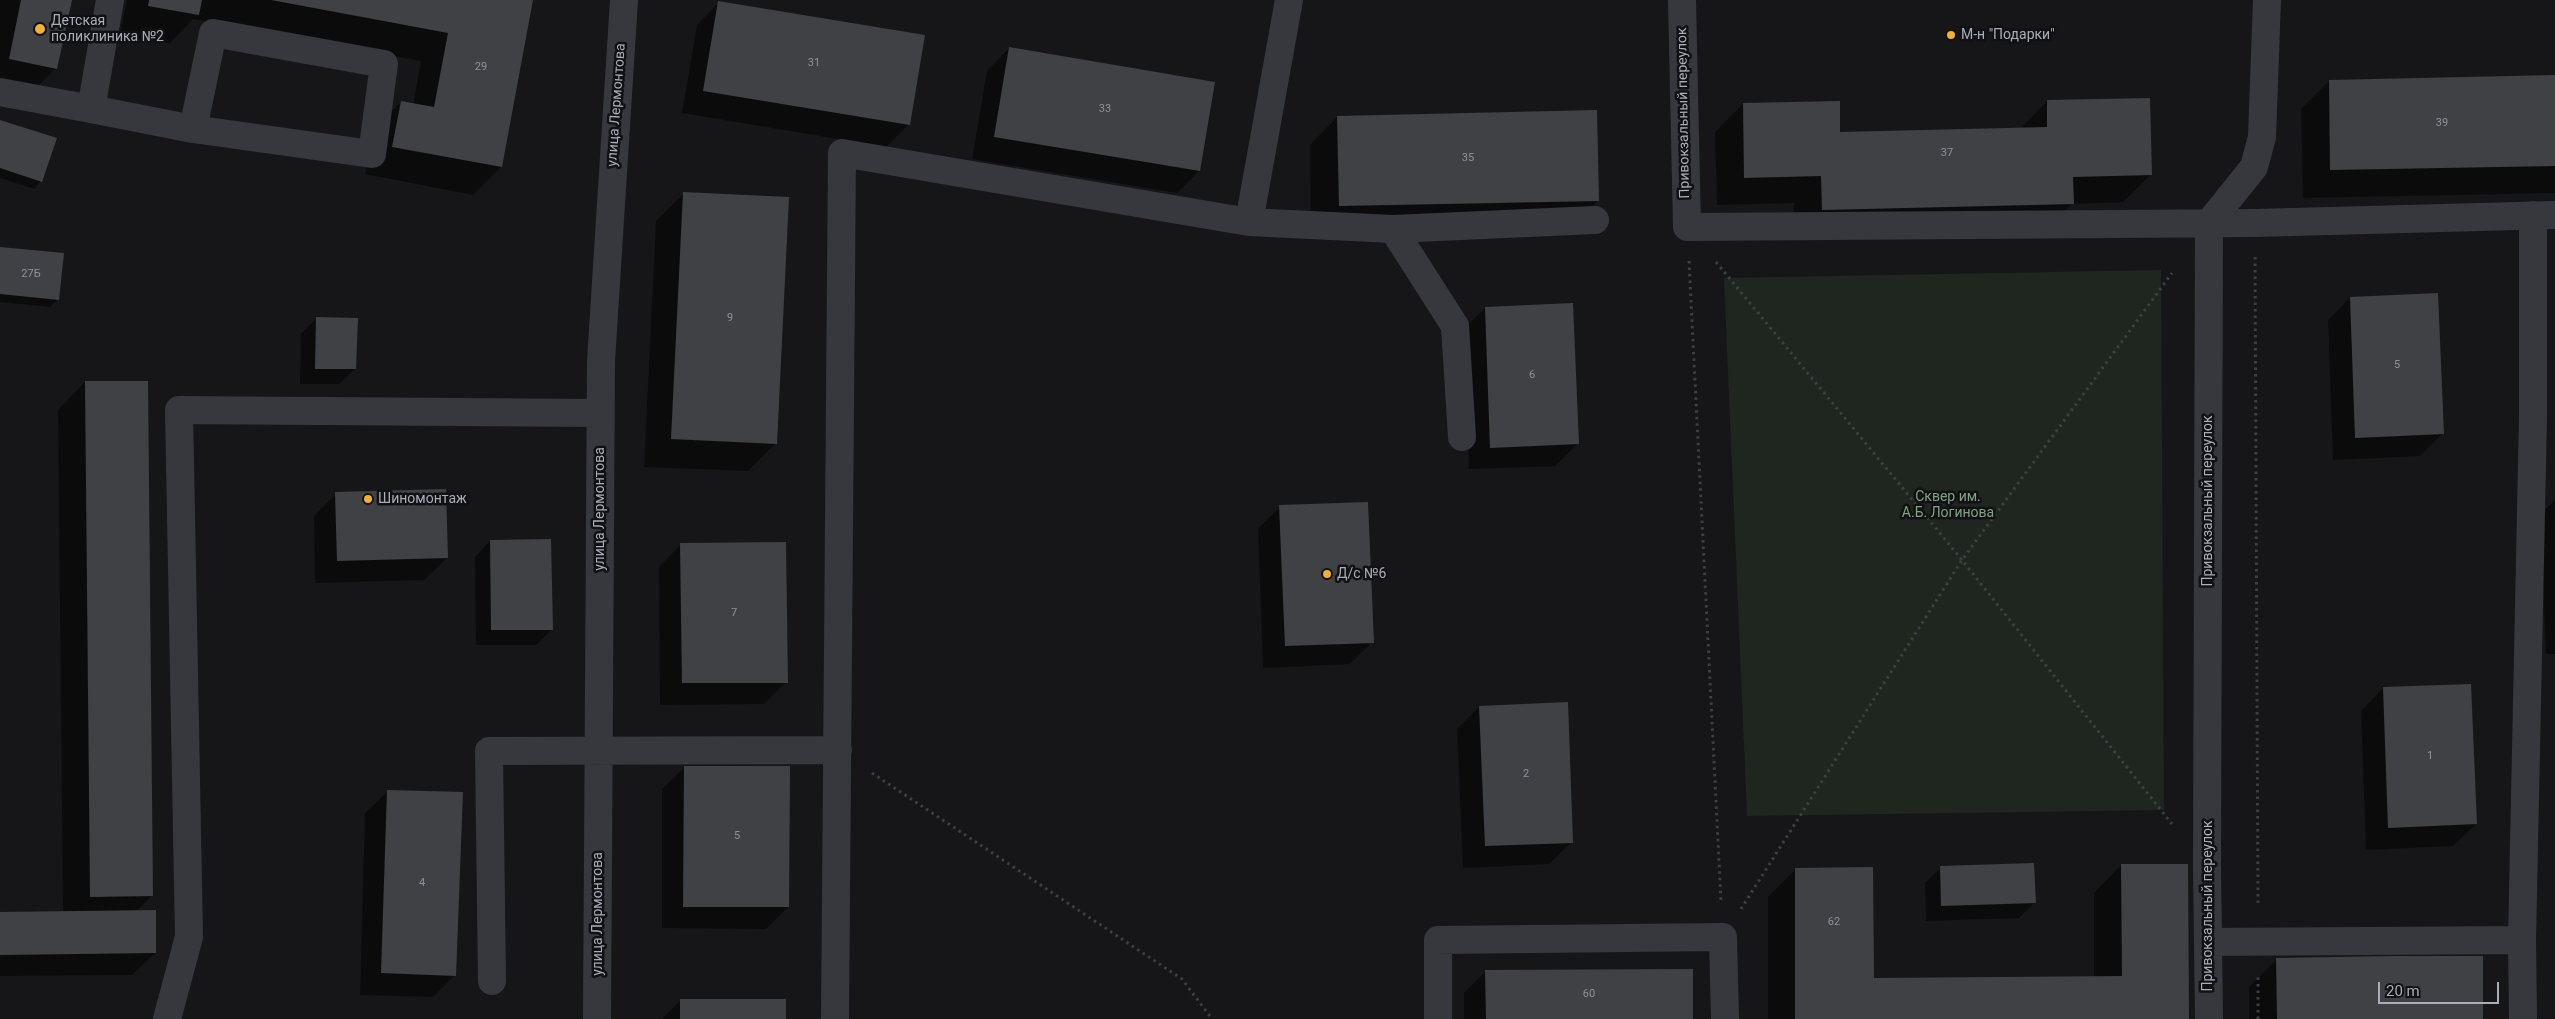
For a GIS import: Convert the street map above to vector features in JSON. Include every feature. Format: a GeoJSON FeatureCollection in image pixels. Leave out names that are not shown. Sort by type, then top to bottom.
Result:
{"type":"FeatureCollection","features":[{"type":"Feature","properties":{"kind":"street"},"geometry":{"type":"LineString","coordinates":[[91,109],[110,0]]}},
{"type":"Feature","properties":{"kind":"street","name":"улица Лермонтова"},"geometry":{"type":"LineString","coordinates":[[597,1019],[601,361],[624,0]]}},
{"type":"Feature","properties":{"kind":"street"},"geometry":{"type":"LineString","coordinates":[[1249,222],[1289,0]]}},
{"type":"Feature","properties":{"kind":"street","name":"Привокзальный переулок"},"geometry":{"type":"LineString","coordinates":[[1682,0],[1687,227]]}},
{"type":"Feature","properties":{"kind":"street"},"geometry":{"type":"LineString","coordinates":[[2209,223],[2254,167],[2262,137],[2267,0]]}},
{"type":"Feature","properties":{"kind":"street"},"geometry":{"type":"LineString","coordinates":[[0,92],[193,128],[372,154],[384,64],[213,34],[193,128]]}},
{"type":"Feature","properties":{"kind":"street"},"geometry":{"type":"LineString","coordinates":[[835,1019],[842,153],[1249,222],[1393,229],[1595,220]]}},
{"type":"Feature","properties":{"kind":"street"},"geometry":{"type":"LineString","coordinates":[[1687,227],[2255,223],[2544,215],[2544,415],[2522,940],[2523,1019]]}},
{"type":"Feature","properties":{"kind":"street","name":"Привокзальный переулок"},"geometry":{"type":"LineString","coordinates":[[2209,223],[2207,868],[2209,1019]]}},
{"type":"Feature","properties":{"kind":"street"},"geometry":{"type":"LineString","coordinates":[[1393,229],[1455,326],[1462,437]]}},
{"type":"Feature","properties":{"kind":"street"},"geometry":{"type":"LineString","coordinates":[[167,1019],[188,937],[179,410],[600,413]]}},
{"type":"Feature","properties":{"kind":"street"},"geometry":{"type":"LineString","coordinates":[[492,981],[488,751],[598,749],[838,750]]}},
{"type":"Feature","properties":{"kind":"street"},"geometry":{"type":"LineString","coordinates":[[1438,1019],[1438,940],[1723,937],[1725,1019]]}},
{"type":"Feature","properties":{"kind":"street"},"geometry":{"type":"LineString","coordinates":[[2208,942],[2522,940]]}},
{"type":"Feature","properties":{"kind":"path"},"geometry":{"type":"LineString","coordinates":[[2255,223],[2258,1019]]}},
{"type":"Feature","properties":{"kind":"path"},"geometry":{"type":"LineString","coordinates":[[1687,227],[1962,560],[2207,868]]}},
{"type":"Feature","properties":{"kind":"path"},"geometry":{"type":"LineString","coordinates":[[1687,227],[1723,937]]}},
{"type":"Feature","properties":{"kind":"path"},"geometry":{"type":"LineString","coordinates":[[1723,937],[1962,560],[2174,271]]}},
{"type":"Feature","properties":{"kind":"path"},"geometry":{"type":"LineString","coordinates":[[838,750],[1182,979],[1212,1019]]}},
{"type":"Feature","properties":{"kind":"green space","name":"Сквер им. А.Б. Логинова"},"geometry":{"type":"Polygon","coordinates":[[[2161,270],[2164,810],[1747,816],[1724,278],[2161,270]]]}},
{"type":"Feature","properties":{"kind":"building","name":"Детская поликлиника №2"},"geometry":{"type":"Polygon","coordinates":[[[21,0],[72,0],[57,69],[9,59],[21,0]]]}},
{"type":"Feature","properties":{"kind":"building"},"geometry":{"type":"Polygon","coordinates":[[[149,0],[202,0],[199,15],[148,6],[149,0]]]}},
{"type":"Feature","properties":{"kind":"building"},"geometry":{"type":"Polygon","coordinates":[[[271,0],[533,0],[502,167],[392,147],[401,101],[434,107],[448,33],[271,0]]]}},
{"type":"Feature","properties":{"kind":"building"},"geometry":{"type":"Polygon","coordinates":[[[718,1],[925,35],[910,125],[703,91],[718,1]]]}},
{"type":"Feature","properties":{"kind":"building"},"geometry":{"type":"Polygon","coordinates":[[[1009,47],[1215,82],[1200,171],[994,137],[1009,47]]]}},
{"type":"Feature","properties":{"kind":"building"},"geometry":{"type":"Polygon","coordinates":[[[2555,75],[2555,166],[2330,170],[2329,80],[2555,75]]]}},
{"type":"Feature","properties":{"kind":"building"},"geometry":{"type":"Polygon","coordinates":[[[2150,98],[2152,175],[2073,177],[2074,204],[1822,210],[1821,176],[1744,178],[1743,103],[1840,101],[1840,132],[2047,127],[2047,100],[2150,98]]]}},
{"type":"Feature","properties":{"kind":"building"},"geometry":{"type":"Polygon","coordinates":[[[1597,110],[1599,201],[1339,206],[1337,116],[1597,110]]]}},
{"type":"Feature","properties":{"kind":"building"},"geometry":{"type":"Polygon","coordinates":[[[0,120],[57,138],[42,182],[0,168],[0,120]]]}},
{"type":"Feature","properties":{"kind":"building"},"geometry":{"type":"Polygon","coordinates":[[[683,192],[789,197],[777,444],[671,439],[683,192]]]}},
{"type":"Feature","properties":{"kind":"building"},"geometry":{"type":"Polygon","coordinates":[[[0,247],[64,253],[59,300],[0,294],[0,247]]]}},
{"type":"Feature","properties":{"kind":"building"},"geometry":{"type":"Polygon","coordinates":[[[2438,293],[2444,434],[2355,438],[2350,297],[2438,293]]]}},
{"type":"Feature","properties":{"kind":"building"},"geometry":{"type":"Polygon","coordinates":[[[1573,303],[1579,444],[1490,448],[1485,307],[1573,303]]]}},
{"type":"Feature","properties":{"kind":"building"},"geometry":{"type":"Polygon","coordinates":[[[316,317],[358,318],[356,369],[315,369],[316,317]]]}},
{"type":"Feature","properties":{"kind":"building"},"geometry":{"type":"Polygon","coordinates":[[[85,381],[148,381],[153,896],[90,897],[85,381]]]}},
{"type":"Feature","properties":{"kind":"building"},"geometry":{"type":"Polygon","coordinates":[[[446,489],[448,558],[337,561],[335,492],[446,489]]]}},
{"type":"Feature","properties":{"kind":"building","name":"Д/с №6"},"geometry":{"type":"Polygon","coordinates":[[[1368,502],[1374,643],[1285,646],[1279,505],[1368,502]]]}},
{"type":"Feature","properties":{"kind":"building"},"geometry":{"type":"Polygon","coordinates":[[[551,539],[553,630],[491,630],[490,540],[551,539]]]}},
{"type":"Feature","properties":{"kind":"building"},"geometry":{"type":"Polygon","coordinates":[[[786,542],[788,683],[682,683],[680,543],[786,542]]]}},
{"type":"Feature","properties":{"kind":"building"},"geometry":{"type":"Polygon","coordinates":[[[2471,684],[2477,824],[2388,828],[2383,687],[2471,684]]]}},
{"type":"Feature","properties":{"kind":"building"},"geometry":{"type":"Polygon","coordinates":[[[1568,702],[1573,843],[1485,846],[1479,706],[1568,702]]]}},
{"type":"Feature","properties":{"kind":"building"},"geometry":{"type":"Polygon","coordinates":[[[684,766],[790,766],[789,907],[683,907],[684,766]]]}},
{"type":"Feature","properties":{"kind":"building"},"geometry":{"type":"Polygon","coordinates":[[[387,790],[463,792],[456,976],[381,973],[387,790]]]}},
{"type":"Feature","properties":{"kind":"building"},"geometry":{"type":"Polygon","coordinates":[[[2034,863],[2036,903],[1941,906],[1940,866],[2034,863]]]}},
{"type":"Feature","properties":{"kind":"building"},"geometry":{"type":"Polygon","coordinates":[[[2121,864],[2188,864],[2189,1019],[1795,1019],[1795,868],[1873,867],[1874,978],[2122,976],[2121,864]]]}},
{"type":"Feature","properties":{"kind":"building"},"geometry":{"type":"Polygon","coordinates":[[[156,910],[156,953],[0,955],[0,912],[156,910]]]}},
{"type":"Feature","properties":{"kind":"building"},"geometry":{"type":"Polygon","coordinates":[[[2483,956],[2483,1019],[2277,1019],[2276,958],[2483,956]]]}},
{"type":"Feature","properties":{"kind":"building"},"geometry":{"type":"Polygon","coordinates":[[[1693,969],[1693,1019],[1486,1019],[1485,970],[1693,969]]]}},
{"type":"Feature","properties":{"kind":"building"},"geometry":{"type":"Polygon","coordinates":[[[680,999],[786,999],[786,1019],[680,1019],[680,999]]]}},
{"type":"Feature","properties":{"kind":"place","name":"Детская поликлиника №2"},"geometry":{"type":"Point","coordinates":[40,29]}},
{"type":"Feature","properties":{"kind":"place","name":"М-н \"Подарки\""},"geometry":{"type":"Point","coordinates":[1951,35]}},
{"type":"Feature","properties":{"kind":"place","name":"Шиномонтаж"},"geometry":{"type":"Point","coordinates":[368,499]}},
{"type":"Feature","properties":{"kind":"place","name":"Д/с №6"},"geometry":{"type":"Point","coordinates":[1327,574]}}]}
